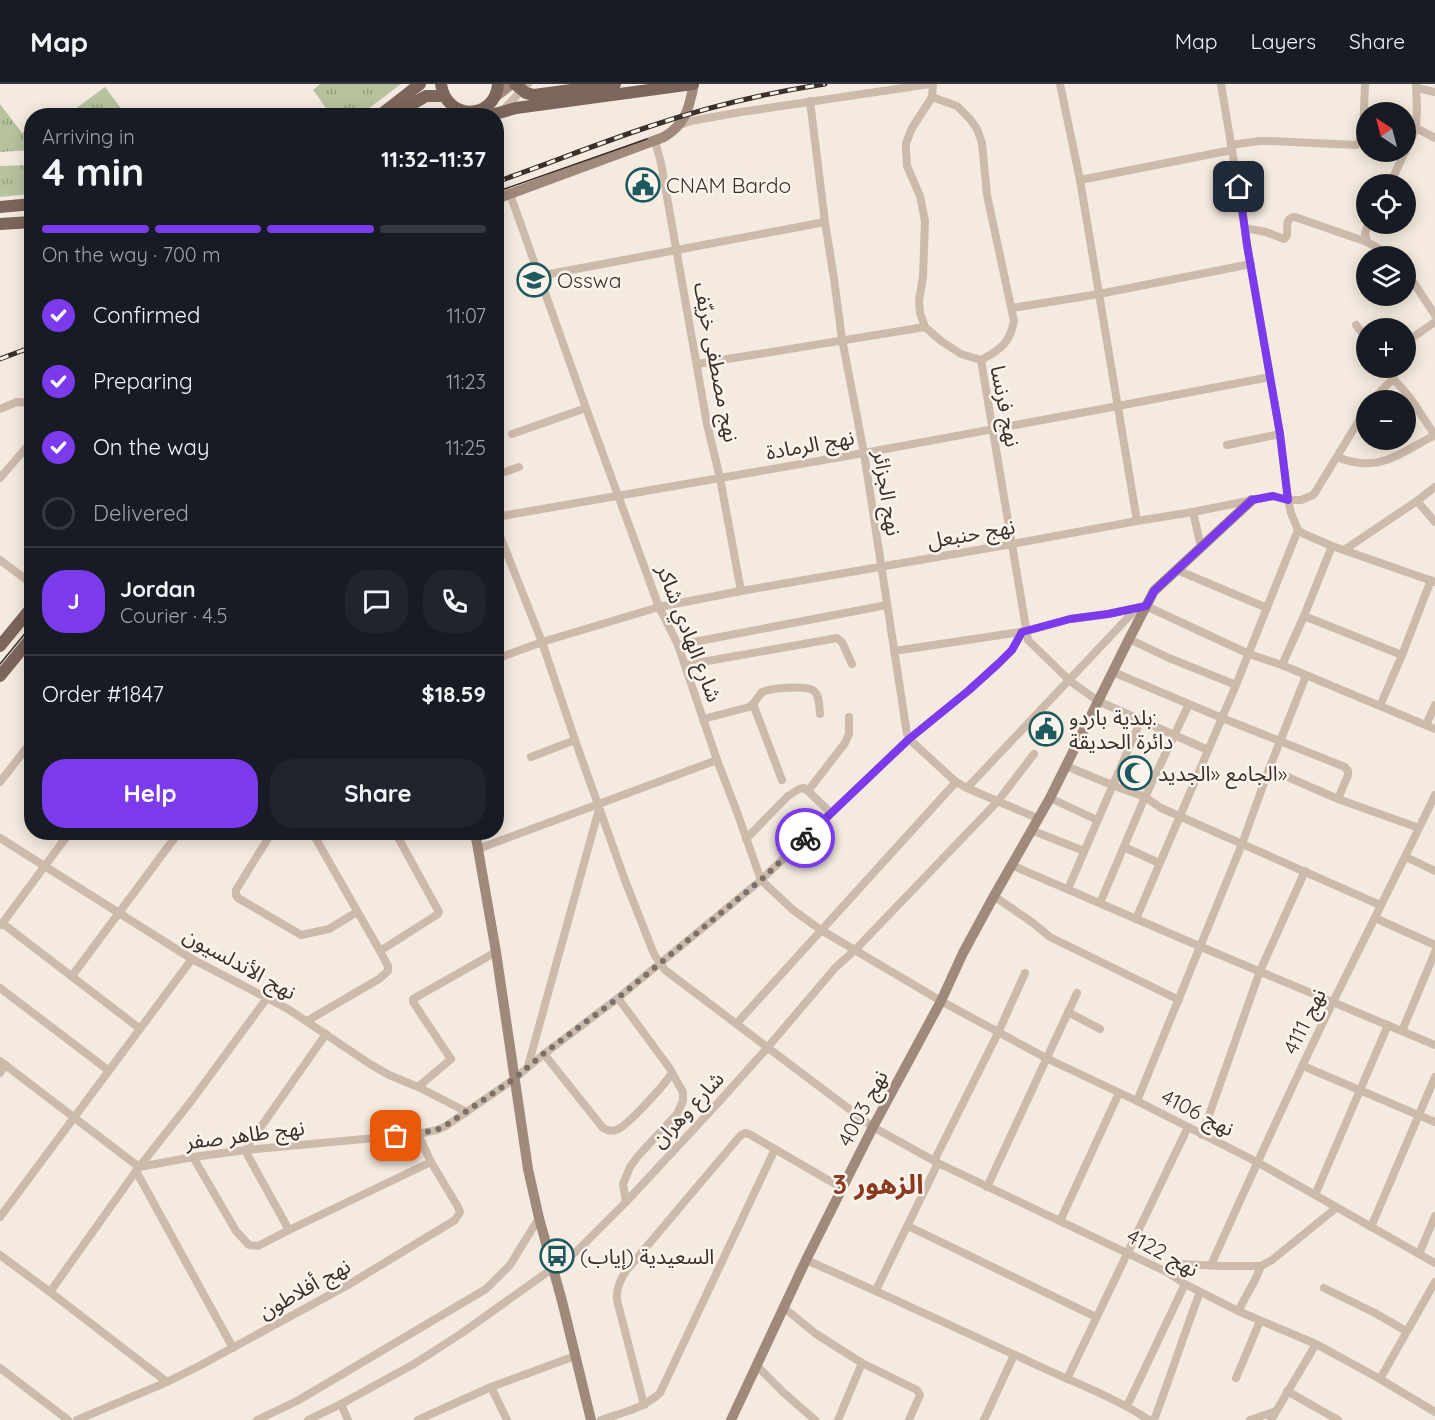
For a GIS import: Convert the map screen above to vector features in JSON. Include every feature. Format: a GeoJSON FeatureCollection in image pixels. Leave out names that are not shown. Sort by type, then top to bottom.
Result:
{"type":"FeatureCollection","features":[{"type":"Feature","properties":{"kind":"main road"},"geometry":{"type":"LineString","coordinates":[[389,108],[420,84]]}},
{"type":"Feature","properties":{"kind":"main road"},"geometry":{"type":"LineString","coordinates":[[483,108],[494,98],[498,84]]}},
{"type":"Feature","properties":{"kind":"main road"},"geometry":{"type":"LineString","coordinates":[[544,84],[554,93]]}},
{"type":"Feature","properties":{"kind":"main road"},"geometry":{"type":"LineString","coordinates":[[519,86],[528,94],[534,95],[615,84]]}},
{"type":"Feature","properties":{"kind":"main road"},"geometry":{"type":"LineString","coordinates":[[504,111],[693,84]]}},
{"type":"Feature","properties":{"kind":"main road"},"geometry":{"type":"LineString","coordinates":[[406,108],[426,96],[443,90],[451,104],[457,108]]}},
{"type":"Feature","properties":{"kind":"main road"},"geometry":{"type":"LineString","coordinates":[[0,207],[24,205]]}},
{"type":"Feature","properties":{"kind":"main road"},"geometry":{"type":"LineString","coordinates":[[0,224],[24,222]]}},
{"type":"Feature","properties":{"kind":"main road"},"geometry":{"type":"LineString","coordinates":[[0,646],[24,617]]}},
{"type":"Feature","properties":{"kind":"main road"},"geometry":{"type":"LineString","coordinates":[[0,676],[24,647]]}},
{"type":"Feature","properties":{"kind":"street"},"geometry":{"type":"LineString","coordinates":[[679,126],[686,115],[693,84]]}},
{"type":"Feature","properties":{"kind":"street"},"geometry":{"type":"LineString","coordinates":[[504,196],[656,141],[679,126],[692,121],[932,84],[932,97],[912,128],[906,143],[907,166],[920,196],[925,221],[923,277],[919,300],[920,313],[925,327],[697,364]]}},
{"type":"Feature","properties":{"kind":"street"},"geometry":{"type":"LineString","coordinates":[[1060,84],[1080,180],[1137,520]]}},
{"type":"Feature","properties":{"kind":"street"},"geometry":{"type":"LineString","coordinates":[[1221,84],[1280,434],[1288,500],[1298,530],[1332,546],[1433,581],[1380,706]]}},
{"type":"Feature","properties":{"kind":"street"},"geometry":{"type":"LineString","coordinates":[[1080,180],[1259,141],[1356,145],[1362,139],[1363,134],[1365,84]]}},
{"type":"Feature","properties":{"kind":"street"},"geometry":{"type":"LineString","coordinates":[[494,98],[519,86]]}},
{"type":"Feature","properties":{"kind":"street"},"geometry":{"type":"LineString","coordinates":[[504,108],[519,86]]}},
{"type":"Feature","properties":{"kind":"street"},"geometry":{"type":"LineString","coordinates":[[1416,102],[1416,86],[1435,92]]}},
{"type":"Feature","properties":{"kind":"street"},"geometry":{"type":"LineString","coordinates":[[932,97],[957,106],[977,129],[982,143],[987,195],[1014,321],[1012,332],[1004,345],[981,360]]}},
{"type":"Feature","properties":{"kind":"street","name":"نهج الجزائر"},"geometry":{"type":"LineString","coordinates":[[810,101],[842,339],[864,453],[909,739]]}},
{"type":"Feature","properties":{"kind":"street"},"geometry":{"type":"LineString","coordinates":[[1416,128],[1435,138]]}},
{"type":"Feature","properties":{"kind":"street","name":"نهج مصطفى خريّف"},"geometry":{"type":"LineString","coordinates":[[656,141],[707,424],[720,478],[741,591]]}},
{"type":"Feature","properties":{"kind":"street","name":"شارع الهادي شاكر"},"geometry":{"type":"LineString","coordinates":[[510,194],[659,607],[678,645],[761,880],[793,910],[821,930],[941,1001]]}},
{"type":"Feature","properties":{"kind":"street"},"geometry":{"type":"LineString","coordinates":[[1245,228],[1266,232],[1284,239],[1287,236],[1288,219],[1295,217],[1374,246]]}},
{"type":"Feature","properties":{"kind":"street"},"geometry":{"type":"LineString","coordinates":[[539,276],[825,222]]}},
{"type":"Feature","properties":{"kind":"street"},"geometry":{"type":"LineString","coordinates":[[1365,234],[1367,242]]}},
{"type":"Feature","properties":{"kind":"street"},"geometry":{"type":"LineString","coordinates":[[1012,308],[1099,294],[1251,264]]}},
{"type":"Feature","properties":{"kind":"street"},"geometry":{"type":"LineString","coordinates":[[1416,286],[1435,315]]}},
{"type":"Feature","properties":{"kind":"street"},"geometry":{"type":"LineString","coordinates":[[1416,335],[1435,322]]}},
{"type":"Feature","properties":{"kind":"street","name":"نهج فرنسا"},"geometry":{"type":"LineString","coordinates":[[925,327],[949,347],[961,354],[981,360],[1025,631]]}},
{"type":"Feature","properties":{"kind":"street","name":"نهج الرمادة"},"geometry":{"type":"LineString","coordinates":[[504,516],[864,453],[1270,376]]}},
{"type":"Feature","properties":{"kind":"street"},"geometry":{"type":"LineString","coordinates":[[1337,457],[1348,462],[1363,464],[1383,462],[1435,435],[1409,395],[1393,379],[1382,390]]}},
{"type":"Feature","properties":{"kind":"street"},"geometry":{"type":"LineString","coordinates":[[0,409],[17,402],[24,402]]}},
{"type":"Feature","properties":{"kind":"street"},"geometry":{"type":"LineString","coordinates":[[512,434],[586,408]]}},
{"type":"Feature","properties":{"kind":"street","name":"نهج حنبعل"},"geometry":{"type":"LineString","coordinates":[[504,656],[542,642],[659,607],[1273,496],[1288,500],[1301,500],[1313,495],[1356,426]]}},
{"type":"Feature","properties":{"kind":"street"},"geometry":{"type":"LineString","coordinates":[[1227,445],[1280,434]]}},
{"type":"Feature","properties":{"kind":"street"},"geometry":{"type":"LineString","coordinates":[[0,478],[24,450]]}},
{"type":"Feature","properties":{"kind":"street"},"geometry":{"type":"LineString","coordinates":[[504,472],[519,467]]}},
{"type":"Feature","properties":{"kind":"street"},"geometry":{"type":"LineString","coordinates":[[1344,550],[1435,487]]}},
{"type":"Feature","properties":{"kind":"street","name":"نهج 4003"},"geometry":{"type":"LineString","coordinates":[[730,1420],[842,1188],[941,1001],[993,896],[1050,798],[1129,639],[1142,607],[1154,591],[1252,500]]}},
{"type":"Feature","properties":{"kind":"street"},"geometry":{"type":"LineString","coordinates":[[1417,501],[1435,522]]}},
{"type":"Feature","properties":{"kind":"street"},"geometry":{"type":"LineString","coordinates":[[1193,512],[1201,548]]}},
{"type":"Feature","properties":{"kind":"street"},"geometry":{"type":"LineString","coordinates":[[1136,919],[1249,654],[1298,530]]}},
{"type":"Feature","properties":{"kind":"street"},"geometry":{"type":"LineString","coordinates":[[504,546],[542,642],[574,740],[626,883],[659,963]]}},
{"type":"Feature","properties":{"kind":"street"},"geometry":{"type":"LineString","coordinates":[[1281,666],[1332,546]]}},
{"type":"Feature","properties":{"kind":"street"},"geometry":{"type":"LineString","coordinates":[[0,560],[24,578]]}},
{"type":"Feature","properties":{"kind":"street"},"geometry":{"type":"LineString","coordinates":[[1177,570],[1267,609]]}},
{"type":"Feature","properties":{"kind":"street"},"geometry":{"type":"LineString","coordinates":[[678,645],[887,605]]}},
{"type":"Feature","properties":{"kind":"street"},"geometry":{"type":"LineString","coordinates":[[967,789],[1142,607]]}},
{"type":"Feature","properties":{"kind":"street"},"geometry":{"type":"LineString","coordinates":[[894,651],[1025,631],[1070,619],[1142,607],[1249,654],[1435,729]]}},
{"type":"Feature","properties":{"kind":"street"},"geometry":{"type":"LineString","coordinates":[[1304,616],[1402,656]]}},
{"type":"Feature","properties":{"kind":"street"},"geometry":{"type":"LineString","coordinates":[[1025,631],[1032,645],[1070,681],[1098,701],[1208,750]]}},
{"type":"Feature","properties":{"kind":"street","name":"نهج طاهر صفر"},"geometry":{"type":"LineString","coordinates":[[138,1169],[193,1157],[418,1134],[442,1128],[514,1079],[543,1054],[618,998],[761,880],[909,739],[999,663],[1012,650],[1025,631]]}},
{"type":"Feature","properties":{"kind":"street"},"geometry":{"type":"LineString","coordinates":[[685,665],[837,638],[842,642],[852,664]]}},
{"type":"Feature","properties":{"kind":"street"},"geometry":{"type":"LineString","coordinates":[[1129,639],[1236,685]]}},
{"type":"Feature","properties":{"kind":"street"},"geometry":{"type":"LineString","coordinates":[[1113,672],[1347,769],[1348,775],[1338,799]]}},
{"type":"Feature","properties":{"kind":"street"},"geometry":{"type":"LineString","coordinates":[[1137,1101],[1242,844],[1306,676]]}},
{"type":"Feature","properties":{"kind":"street"},"geometry":{"type":"LineString","coordinates":[[704,719],[749,707],[758,695],[766,690],[807,688],[816,693],[820,714]]}},
{"type":"Feature","properties":{"kind":"street"},"geometry":{"type":"LineString","coordinates":[[753,704],[782,780]]}},
{"type":"Feature","properties":{"kind":"street"},"geometry":{"type":"LineString","coordinates":[[1100,903],[1145,797],[1189,704]]}},
{"type":"Feature","properties":{"kind":"street"},"geometry":{"type":"LineString","coordinates":[[1426,725],[1435,705]]}},
{"type":"Feature","properties":{"kind":"street"},"geometry":{"type":"LineString","coordinates":[[808,791],[849,734],[849,717]]}},
{"type":"Feature","properties":{"kind":"street"},"geometry":{"type":"LineString","coordinates":[[1068,889],[1141,720]]}},
{"type":"Feature","properties":{"kind":"street"},"geometry":{"type":"LineString","coordinates":[[909,739],[956,782],[967,789],[1037,818]]}},
{"type":"Feature","properties":{"kind":"street"},"geometry":{"type":"LineString","coordinates":[[531,757],[574,740]]}},
{"type":"Feature","properties":{"kind":"street"},"geometry":{"type":"LineString","coordinates":[[0,782],[24,751]]}},
{"type":"Feature","properties":{"kind":"street","name":"شارع وهران"},"geometry":{"type":"LineString","coordinates":[[308,1420],[414,1364],[462,1333],[577,1251],[626,1202],[768,1047],[820,984],[998,801],[1034,754]]}},
{"type":"Feature","properties":{"kind":"street"},"geometry":{"type":"LineString","coordinates":[[504,840],[717,760]]}},
{"type":"Feature","properties":{"kind":"street"},"geometry":{"type":"LineString","coordinates":[[1066,766],[1145,797],[1161,808],[1380,905]]}},
{"type":"Feature","properties":{"kind":"street"},"geometry":{"type":"LineString","coordinates":[[1269,770],[1338,799],[1419,828]]}},
{"type":"Feature","properties":{"kind":"street"},"geometry":{"type":"LineString","coordinates":[[737,1023],[956,782]]}},
{"type":"Feature","properties":{"kind":"street"},"geometry":{"type":"LineString","coordinates":[[746,839],[793,791],[804,788],[831,813]]}},
{"type":"Feature","properties":{"kind":"street","name":"نهج 4111"},"geometry":{"type":"LineString","coordinates":[[1211,1265],[1257,1162],[1435,795]]}},
{"type":"Feature","properties":{"kind":"street"},"geometry":{"type":"LineString","coordinates":[[1050,798],[1097,820]]}},
{"type":"Feature","properties":{"kind":"street"},"geometry":{"type":"LineString","coordinates":[[528,1066],[599,806]]}},
{"type":"Feature","properties":{"kind":"street"},"geometry":{"type":"LineString","coordinates":[[1031,830],[1084,851]]}},
{"type":"Feature","properties":{"kind":"street","name":"نهج الأندلسيون"},"geometry":{"type":"LineString","coordinates":[[0,838],[192,959],[288,1009],[370,1064],[466,1112]]}},
{"type":"Feature","properties":{"kind":"street"},"geometry":{"type":"LineString","coordinates":[[64,840],[1,924],[139,1028]]}},
{"type":"Feature","properties":{"kind":"street"},"geometry":{"type":"LineString","coordinates":[[72,976],[173,840]]}},
{"type":"Feature","properties":{"kind":"street"},"geometry":{"type":"LineString","coordinates":[[267,840],[236,890],[237,898],[301,935],[329,929],[357,912]]}},
{"type":"Feature","properties":{"kind":"street"},"geometry":{"type":"LineString","coordinates":[[307,1021],[388,971],[388,966],[380,951],[316,840]]}},
{"type":"Feature","properties":{"kind":"street"},"geometry":{"type":"LineString","coordinates":[[380,951],[439,912],[399,840]]}},
{"type":"Feature","properties":{"kind":"street"},"geometry":{"type":"LineString","coordinates":[[476,840],[496,952],[528,1169],[591,1420]]}},
{"type":"Feature","properties":{"kind":"street"},"geometry":{"type":"LineString","coordinates":[[478,849],[503,840]]}},
{"type":"Feature","properties":{"kind":"street"},"geometry":{"type":"LineString","coordinates":[[1124,847],[1160,863]]}},
{"type":"Feature","properties":{"kind":"street"},"geometry":{"type":"LineString","coordinates":[[1406,857],[1435,871]]}},
{"type":"Feature","properties":{"kind":"street"},"geometry":{"type":"LineString","coordinates":[[1011,865],[1435,1045]]}},
{"type":"Feature","properties":{"kind":"street"},"geometry":{"type":"LineString","coordinates":[[1202,1134],[1260,971],[1305,871]]}},
{"type":"Feature","properties":{"kind":"street"},"geometry":{"type":"LineString","coordinates":[[993,896],[1050,937],[1179,1000]]}},
{"type":"Feature","properties":{"kind":"street"},"geometry":{"type":"LineString","coordinates":[[1375,918],[1435,945]]}},
{"type":"Feature","properties":{"kind":"street"},"geometry":{"type":"LineString","coordinates":[[417,1087],[451,1059],[413,999],[496,952]]}},
{"type":"Feature","properties":{"kind":"street"},"geometry":{"type":"LineString","coordinates":[[1402,1031],[1435,952]]}},
{"type":"Feature","properties":{"kind":"street"},"geometry":{"type":"LineString","coordinates":[[0,1217],[192,959]]}},
{"type":"Feature","properties":{"kind":"street","name":"نهج 4122"},"geometry":{"type":"LineString","coordinates":[[659,963],[873,1127],[936,1162],[1167,1272],[1185,1284],[1238,1311],[1316,1344],[1435,1412]]}},
{"type":"Feature","properties":{"kind":"street"},"geometry":{"type":"LineString","coordinates":[[876,1290],[1025,973]]}},
{"type":"Feature","properties":{"kind":"street"},"geometry":{"type":"LineString","coordinates":[[0,988],[108,1070]]}},
{"type":"Feature","properties":{"kind":"street"},"geometry":{"type":"LineString","coordinates":[[987,1187],[1077,993]]}},
{"type":"Feature","properties":{"kind":"street"},"geometry":{"type":"LineString","coordinates":[[50,1292],[138,1169],[267,998]]}},
{"type":"Feature","properties":{"kind":"street"},"geometry":{"type":"LineString","coordinates":[[618,998],[671,1070],[683,1092],[683,1101],[677,1114],[638,1155],[630,1167],[623,1184],[626,1202]]}},
{"type":"Feature","properties":{"kind":"street","name":"نهج 4106"},"geometry":{"type":"LineString","coordinates":[[941,1001],[1046,1058],[1257,1162],[1435,1263]]}},
{"type":"Feature","properties":{"kind":"street"},"geometry":{"type":"LineString","coordinates":[[1068,1012],[1100,1029]]}},
{"type":"Feature","properties":{"kind":"street"},"geometry":{"type":"LineString","coordinates":[[1315,1195],[1388,1025]]}},
{"type":"Feature","properties":{"kind":"street"},"geometry":{"type":"LineString","coordinates":[[289,1230],[246,1150],[326,1034]]}},
{"type":"Feature","properties":{"kind":"street"},"geometry":{"type":"LineString","coordinates":[[543,1054],[603,1128],[611,1131],[623,1127],[672,1073]]}},
{"type":"Feature","properties":{"kind":"street"},"geometry":{"type":"LineString","coordinates":[[0,1072],[3,1063],[138,1169],[234,1348]]}},
{"type":"Feature","properties":{"kind":"street"},"geometry":{"type":"LineString","coordinates":[[1303,1066],[1435,1122]]}},
{"type":"Feature","properties":{"kind":"street"},"geometry":{"type":"LineString","coordinates":[[1371,1227],[1435,1077]]}},
{"type":"Feature","properties":{"kind":"street"},"geometry":{"type":"LineString","coordinates":[[1060,1221],[1119,1093]]}},
{"type":"Feature","properties":{"kind":"street"},"geometry":{"type":"LineString","coordinates":[[1067,1379],[1188,1127]]}},
{"type":"Feature","properties":{"kind":"street"},"geometry":{"type":"LineString","coordinates":[[644,1405],[616,1289],[626,1271],[740,1136],[745,1133],[749,1134],[842,1188]]}},
{"type":"Feature","properties":{"kind":"street","name":"نهج أفلاطون"},"geometry":{"type":"LineString","coordinates":[[77,1420],[167,1382],[234,1348],[348,1285],[455,1220],[460,1212],[458,1207],[431,1162],[418,1134]]}},
{"type":"Feature","properties":{"kind":"street"},"geometry":{"type":"LineString","coordinates":[[601,1420],[644,1405],[660,1393],[775,1149]]}},
{"type":"Feature","properties":{"kind":"street"},"geometry":{"type":"LineString","coordinates":[[193,1157],[236,1231],[249,1245],[258,1246],[431,1162]]}},
{"type":"Feature","properties":{"kind":"street"},"geometry":{"type":"LineString","coordinates":[[1167,1272],[1180,1264],[1261,1266],[1272,1260],[1336,1208]]}},
{"type":"Feature","properties":{"kind":"street"},"geometry":{"type":"LineString","coordinates":[[1419,1254],[1435,1216]]}},
{"type":"Feature","properties":{"kind":"street"},"geometry":{"type":"LineString","coordinates":[[257,1420],[297,1401],[486,1289],[510,1265],[539,1218]]}},
{"type":"Feature","properties":{"kind":"street"},"geometry":{"type":"LineString","coordinates":[[908,1226],[1096,1317]]}},
{"type":"Feature","properties":{"kind":"street"},"geometry":{"type":"LineString","coordinates":[[0,1255],[167,1382]]}},
{"type":"Feature","properties":{"kind":"street"},"geometry":{"type":"LineString","coordinates":[[806,1260],[1127,1406],[1149,1420]]}},
{"type":"Feature","properties":{"kind":"street"},"geometry":{"type":"LineString","coordinates":[[1238,1311],[1261,1266]]}},
{"type":"Feature","properties":{"kind":"street"},"geometry":{"type":"LineString","coordinates":[[1380,1379],[1435,1282]]}},
{"type":"Feature","properties":{"kind":"street"},"geometry":{"type":"LineString","coordinates":[[1127,1406],[1185,1284]]}},
{"type":"Feature","properties":{"kind":"street"},"geometry":{"type":"LineString","coordinates":[[1324,1288],[1406,1331]]}},
{"type":"Feature","properties":{"kind":"street"},"geometry":{"type":"LineString","coordinates":[[1154,1420],[1200,1292]]}},
{"type":"Feature","properties":{"kind":"street"},"geometry":{"type":"LineString","coordinates":[[783,1307],[816,1334],[861,1363],[917,1390],[920,1395],[912,1419]]}},
{"type":"Feature","properties":{"kind":"street"},"geometry":{"type":"LineString","coordinates":[[1236,1378],[1260,1321]]}},
{"type":"Feature","properties":{"kind":"street"},"geometry":{"type":"LineString","coordinates":[[1271,1420],[1316,1344]]}},
{"type":"Feature","properties":{"kind":"street"},"geometry":{"type":"LineString","coordinates":[[984,1420],[1014,1355]]}},
{"type":"Feature","properties":{"kind":"street"},"geometry":{"type":"LineString","coordinates":[[418,1420],[491,1387],[575,1356]]}},
{"type":"Feature","properties":{"kind":"street"},"geometry":{"type":"LineString","coordinates":[[838,1420],[861,1363]]}},
{"type":"Feature","properties":{"kind":"street"},"geometry":{"type":"LineString","coordinates":[[756,1365],[815,1420]]}},
{"type":"Feature","properties":{"kind":"street"},"geometry":{"type":"LineString","coordinates":[[0,1368],[68,1420]]}},
{"type":"Feature","properties":{"kind":"street"},"geometry":{"type":"LineString","coordinates":[[491,1387],[507,1420]]}},
{"type":"Feature","properties":{"kind":"street"},"geometry":{"type":"LineString","coordinates":[[1287,1391],[1338,1420]]}},
{"type":"Feature","properties":{"kind":"street"},"geometry":{"type":"LineString","coordinates":[[341,1404],[348,1420]]}},
{"type":"Feature","properties":{"kind":"street"},"geometry":{"type":"LineString","coordinates":[[1250,1420],[1276,1411]]}},
{"type":"Feature","properties":{"kind":"green space"},"geometry":{"type":"Polygon","coordinates":[[[320,84],[401,84],[369,108],[326,108],[313,90],[320,84]]]}},
{"type":"Feature","properties":{"kind":"green space"},"geometry":{"type":"Polygon","coordinates":[[[105,87],[121,108],[76,108],[105,87]]]}},
{"type":"Feature","properties":{"kind":"green space"},"geometry":{"type":"Polygon","coordinates":[[[0,104],[22,133],[24,132],[24,150],[0,152],[0,104]]]}},
{"type":"Feature","properties":{"kind":"green space"},"geometry":{"type":"Polygon","coordinates":[[[24,165],[24,195],[0,197],[0,166],[24,165]]]}},
{"type":"Feature","properties":{"kind":"tram line"},"geometry":{"type":"LineString","coordinates":[[504,189],[647,139]]}},
{"type":"Feature","properties":{"kind":"tram line"},"geometry":{"type":"LineString","coordinates":[[0,664],[24,635]]}},
{"type":"Feature","properties":{"kind":"railway"},"geometry":{"type":"LineString","coordinates":[[504,179],[694,113],[759,96],[825,84]]}},
{"type":"Feature","properties":{"kind":"railway"},"geometry":{"type":"LineString","coordinates":[[0,359],[24,350]]}},
{"type":"Feature","properties":{"kind":"way so far"},"geometry":{"type":"LineString","coordinates":[[396,1136],[442,1128],[514,1079],[543,1054],[618,998],[761,880],[805,838]]}},
{"type":"Feature","properties":{"kind":"place","name":"CNAM Bardo"},"geometry":{"type":"Point","coordinates":[643,185]}},
{"type":"Feature","properties":{"kind":"place","name":"Osswa"},"geometry":{"type":"Point","coordinates":[534,280]}},
{"type":"Feature","properties":{"kind":"place","name":"بلدية باردو: دائرة الحديقة"},"geometry":{"type":"Point","coordinates":[1046,729]}},
{"type":"Feature","properties":{"kind":"place","name":"الجامع «الجديد»"},"geometry":{"type":"Point","coordinates":[1135,773]}},
{"type":"Feature","properties":{"kind":"place","name":"السعيدية (إياب)"},"geometry":{"type":"Point","coordinates":[557,1256]}},
{"type":"Feature","properties":{"kind":"district","name":"الزهور 3"},"geometry":{"type":"Point","coordinates":[878,1184]}},
{"type":"Feature","properties":{"kind":"route"},"geometry":{"type":"LineString","coordinates":[[805,838],[909,739],[999,663],[1012,650],[1022,632],[1070,619],[1146,606],[1154,591],[1252,500],[1273,496],[1288,500],[1280,434],[1239,187]]}}]}
